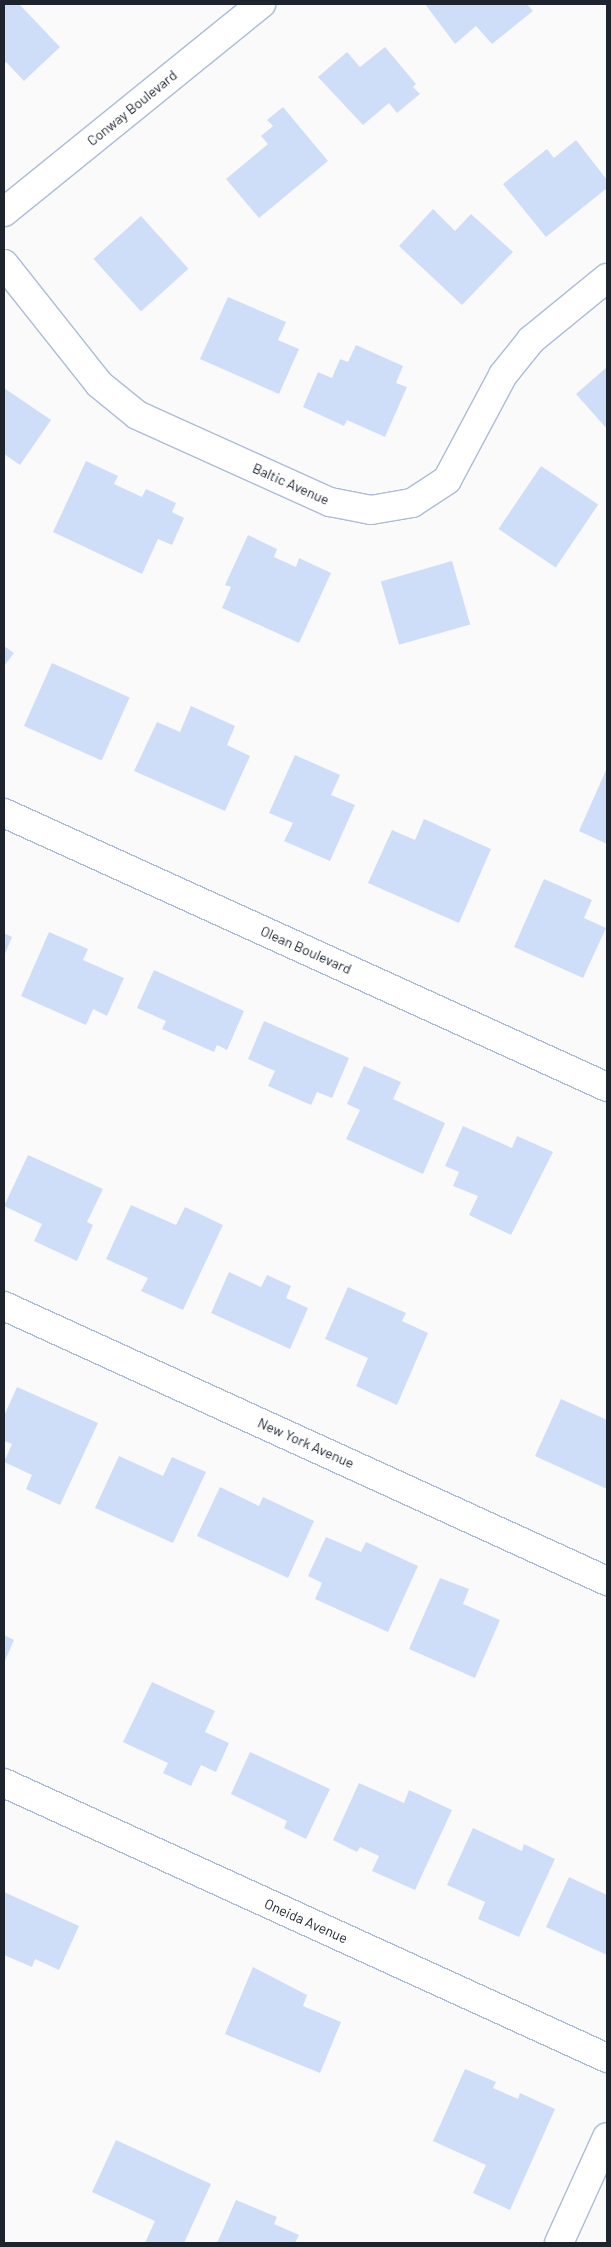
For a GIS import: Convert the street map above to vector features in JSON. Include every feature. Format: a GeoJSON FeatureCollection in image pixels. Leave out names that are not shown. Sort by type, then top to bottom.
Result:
{"type":"FeatureCollection","features":[{"type":"Feature","properties":{"kind":"street","name":"Conway Boulevard"},"geometry":{"type":"LineString","coordinates":[[4,212],[261,4]]}},
{"type":"Feature","properties":{"kind":"street","name":"Baltic Avenue"},"geometry":{"type":"LineString","coordinates":[[4,264],[99,384],[137,414],[330,502],[371,510],[412,503],[446,480],[503,375],[531,340],[607,278]]}},
{"type":"Feature","properties":{"kind":"street","name":"Olean Boulevard"},"geometry":{"type":"LineString","coordinates":[[4,813],[607,1087]]}},
{"type":"Feature","properties":{"kind":"street","name":"New York Avenue"},"geometry":{"type":"LineString","coordinates":[[4,1306],[607,1580]]}},
{"type":"Feature","properties":{"kind":"street","name":"Oneida Avenue"},"geometry":{"type":"LineString","coordinates":[[4,1783],[607,2058]]}},
{"type":"Feature","properties":{"kind":"street"},"geometry":{"type":"LineString","coordinates":[[559,2243],[607,2137]]}},
{"type":"Feature","properties":{"kind":"building"},"geometry":{"type":"Polygon","coordinates":[[[4,4],[19,4],[60,47],[24,81],[6,62],[4,64],[4,4]]]}},
{"type":"Feature","properties":{"kind":"building"},"geometry":{"type":"Polygon","coordinates":[[[425,4],[527,4],[533,11],[492,44],[476,26],[455,44],[425,4]]]}},
{"type":"Feature","properties":{"kind":"building"},"geometry":{"type":"Polygon","coordinates":[[[385,47],[416,84],[413,87],[420,94],[397,113],[389,103],[363,125],[318,77],[347,52],[360,67],[385,47]]]}},
{"type":"Feature","properties":{"kind":"building"},"geometry":{"type":"Polygon","coordinates":[[[283,107],[328,161],[259,218],[226,179],[268,144],[261,136],[273,126],[267,120],[283,107]]]}},
{"type":"Feature","properties":{"kind":"building"},"geometry":{"type":"Polygon","coordinates":[[[576,140],[607,180],[607,188],[546,237],[503,184],[547,149],[554,158],[576,140]]]}},
{"type":"Feature","properties":{"kind":"building"},"geometry":{"type":"Polygon","coordinates":[[[433,209],[455,231],[471,214],[513,252],[462,305],[399,246],[433,209]]]}},
{"type":"Feature","properties":{"kind":"building"},"geometry":{"type":"Polygon","coordinates":[[[141,216],[189,269],[141,312],[93,259],[141,216]]]}},
{"type":"Feature","properties":{"kind":"building"},"geometry":{"type":"Polygon","coordinates":[[[228,297],[286,322],[278,340],[299,349],[279,394],[200,359],[228,297]]]}},
{"type":"Feature","properties":{"kind":"building"},"geometry":{"type":"Polygon","coordinates":[[[356,345],[403,366],[396,383],[407,387],[385,437],[347,420],[344,426],[303,407],[318,372],[332,378],[340,359],[348,362],[356,345]]]}},
{"type":"Feature","properties":{"kind":"building"},"geometry":{"type":"Polygon","coordinates":[[[607,367],[607,429],[576,394],[607,367]]]}},
{"type":"Feature","properties":{"kind":"building"},"geometry":{"type":"Polygon","coordinates":[[[4,388],[51,420],[20,465],[4,454],[4,388]]]}},
{"type":"Feature","properties":{"kind":"building"},"geometry":{"type":"Polygon","coordinates":[[[86,461],[118,476],[114,484],[142,497],[146,489],[176,503],[172,512],[184,518],[172,545],[158,539],[142,574],[53,532],[86,461]]]}},
{"type":"Feature","properties":{"kind":"building"},"geometry":{"type":"Polygon","coordinates":[[[541,466],[598,505],[556,568],[499,529],[541,466]]]}},
{"type":"Feature","properties":{"kind":"building"},"geometry":{"type":"Polygon","coordinates":[[[248,535],[277,549],[274,557],[296,567],[299,558],[331,573],[299,643],[222,608],[231,587],[225,585],[248,535]]]}},
{"type":"Feature","properties":{"kind":"building"},"geometry":{"type":"Polygon","coordinates":[[[452,561],[470,624],[399,645],[381,581],[452,561]]]}},
{"type":"Feature","properties":{"kind":"building"},"geometry":{"type":"Polygon","coordinates":[[[4,646],[14,653],[4,666],[4,646]]]}},
{"type":"Feature","properties":{"kind":"building"},"geometry":{"type":"Polygon","coordinates":[[[52,663],[130,698],[102,761],[24,726],[52,663]]]}},
{"type":"Feature","properties":{"kind":"building"},"geometry":{"type":"Polygon","coordinates":[[[191,706],[235,726],[227,745],[250,756],[225,811],[134,771],[157,722],[180,732],[191,706]]]}},
{"type":"Feature","properties":{"kind":"building"},"geometry":{"type":"Polygon","coordinates":[[[295,755],[340,775],[331,795],[355,805],[330,861],[284,841],[293,823],[269,813],[295,755]]]}},
{"type":"Feature","properties":{"kind":"building"},"geometry":{"type":"Polygon","coordinates":[[[607,768],[607,844],[579,831],[607,768]]]}},
{"type":"Feature","properties":{"kind":"building"},"geometry":{"type":"Polygon","coordinates":[[[424,819],[491,849],[459,923],[368,883],[392,830],[415,840],[424,819]]]}},
{"type":"Feature","properties":{"kind":"building"},"geometry":{"type":"Polygon","coordinates":[[[544,879],[592,900],[584,918],[606,928],[583,978],[514,947],[544,879]]]}},
{"type":"Feature","properties":{"kind":"building"},"geometry":{"type":"Polygon","coordinates":[[[49,932],[88,949],[83,960],[124,978],[107,1016],[93,1009],[86,1025],[21,996],[49,932]]]}},
{"type":"Feature","properties":{"kind":"building"},"geometry":{"type":"Polygon","coordinates":[[[4,933],[12,937],[4,956],[4,933]]]}},
{"type":"Feature","properties":{"kind":"building"},"geometry":{"type":"Polygon","coordinates":[[[154,970],[244,1011],[227,1050],[217,1045],[214,1052],[162,1029],[166,1021],[137,1008],[154,970]]]}},
{"type":"Feature","properties":{"kind":"building"},"geometry":{"type":"Polygon","coordinates":[[[264,1021],[349,1058],[332,1098],[317,1092],[311,1105],[268,1086],[275,1071],[248,1059],[264,1021]]]}},
{"type":"Feature","properties":{"kind":"building"},"geometry":{"type":"Polygon","coordinates":[[[364,1066],[401,1082],[393,1099],[445,1123],[423,1174],[346,1139],[360,1110],[347,1104],[364,1066]]]}},
{"type":"Feature","properties":{"kind":"building"},"geometry":{"type":"Polygon","coordinates":[[[463,1126],[512,1148],[517,1136],[553,1152],[511,1235],[469,1215],[478,1196],[453,1186],[459,1172],[445,1166],[463,1126]]]}},
{"type":"Feature","properties":{"kind":"building"},"geometry":{"type":"Polygon","coordinates":[[[28,1155],[103,1189],[87,1222],[93,1225],[77,1261],[34,1241],[42,1224],[4,1206],[28,1155]]]}},
{"type":"Feature","properties":{"kind":"building"},"geometry":{"type":"Polygon","coordinates":[[[131,1205],[176,1225],[185,1207],[223,1225],[183,1310],[141,1291],[148,1278],[106,1259],[131,1205]]]}},
{"type":"Feature","properties":{"kind":"building"},"geometry":{"type":"Polygon","coordinates":[[[229,1272],[261,1287],[267,1275],[291,1286],[286,1298],[308,1308],[290,1349],[211,1313],[229,1272]]]}},
{"type":"Feature","properties":{"kind":"building"},"geometry":{"type":"Polygon","coordinates":[[[348,1287],[406,1313],[402,1321],[428,1333],[397,1405],[356,1386],[368,1358],[325,1339],[348,1287]]]}},
{"type":"Feature","properties":{"kind":"building"},"geometry":{"type":"Polygon","coordinates":[[[17,1387],[98,1423],[60,1505],[26,1489],[32,1475],[4,1462],[12,1444],[4,1441],[4,1416],[17,1387]]]}},
{"type":"Feature","properties":{"kind":"building"},"geometry":{"type":"Polygon","coordinates":[[[561,1399],[607,1420],[607,1489],[535,1456],[561,1399]]]}},
{"type":"Feature","properties":{"kind":"building"},"geometry":{"type":"Polygon","coordinates":[[[119,1456],[163,1476],[172,1457],[206,1472],[173,1543],[95,1508],[119,1456]]]}},
{"type":"Feature","properties":{"kind":"building"},"geometry":{"type":"Polygon","coordinates":[[[220,1487],[259,1506],[263,1497],[314,1521],[288,1578],[197,1536],[220,1487]]]}},
{"type":"Feature","properties":{"kind":"building"},"geometry":{"type":"Polygon","coordinates":[[[326,1537],[361,1552],[366,1542],[418,1566],[388,1632],[315,1599],[322,1583],[308,1576],[326,1537]]]}},
{"type":"Feature","properties":{"kind":"building"},"geometry":{"type":"Polygon","coordinates":[[[440,1578],[469,1589],[463,1604],[500,1620],[475,1678],[409,1649],[440,1578]]]}},
{"type":"Feature","properties":{"kind":"building"},"geometry":{"type":"Polygon","coordinates":[[[4,1635],[14,1640],[4,1663],[4,1635]]]}},
{"type":"Feature","properties":{"kind":"building"},"geometry":{"type":"Polygon","coordinates":[[[152,1682],[215,1711],[205,1732],[229,1743],[216,1772],[201,1765],[191,1786],[163,1773],[168,1763],[123,1742],[152,1682]]]}},
{"type":"Feature","properties":{"kind":"building"},"geometry":{"type":"Polygon","coordinates":[[[250,1752],[330,1789],[306,1839],[284,1828],[287,1821],[231,1794],[250,1752]]]}},
{"type":"Feature","properties":{"kind":"building"},"geometry":{"type":"Polygon","coordinates":[[[359,1783],[404,1803],[409,1790],[452,1810],[415,1890],[372,1871],[379,1856],[360,1847],[357,1852],[333,1840],[359,1783]]]}},
{"type":"Feature","properties":{"kind":"building"},"geometry":{"type":"Polygon","coordinates":[[[473,1828],[522,1851],[524,1844],[555,1859],[519,1937],[478,1919],[485,1902],[447,1885],[473,1828]]]}},
{"type":"Feature","properties":{"kind":"building"},"geometry":{"type":"Polygon","coordinates":[[[569,1877],[607,1895],[607,1955],[546,1927],[569,1877]]]}},
{"type":"Feature","properties":{"kind":"building"},"geometry":{"type":"Polygon","coordinates":[[[4,1892],[79,1926],[59,1970],[35,1959],[32,1967],[4,1955],[4,1892]]]}},
{"type":"Feature","properties":{"kind":"building"},"geometry":{"type":"Polygon","coordinates":[[[253,1967],[307,1995],[303,2006],[341,2022],[320,2073],[225,2034],[253,1967]]]}},
{"type":"Feature","properties":{"kind":"building"},"geometry":{"type":"Polygon","coordinates":[[[465,2069],[496,2082],[493,2088],[518,2099],[520,2093],[555,2109],[510,2210],[473,2193],[486,2165],[433,2141],[465,2069]]]}},
{"type":"Feature","properties":{"kind":"building"},"geometry":{"type":"Polygon","coordinates":[[[116,2140],[211,2184],[184,2243],[145,2243],[155,2221],[92,2192],[116,2140]]]}},
{"type":"Feature","properties":{"kind":"building"},"geometry":{"type":"Polygon","coordinates":[[[236,2200],[277,2217],[274,2224],[299,2235],[295,2243],[217,2243],[236,2200]]]}}]}
